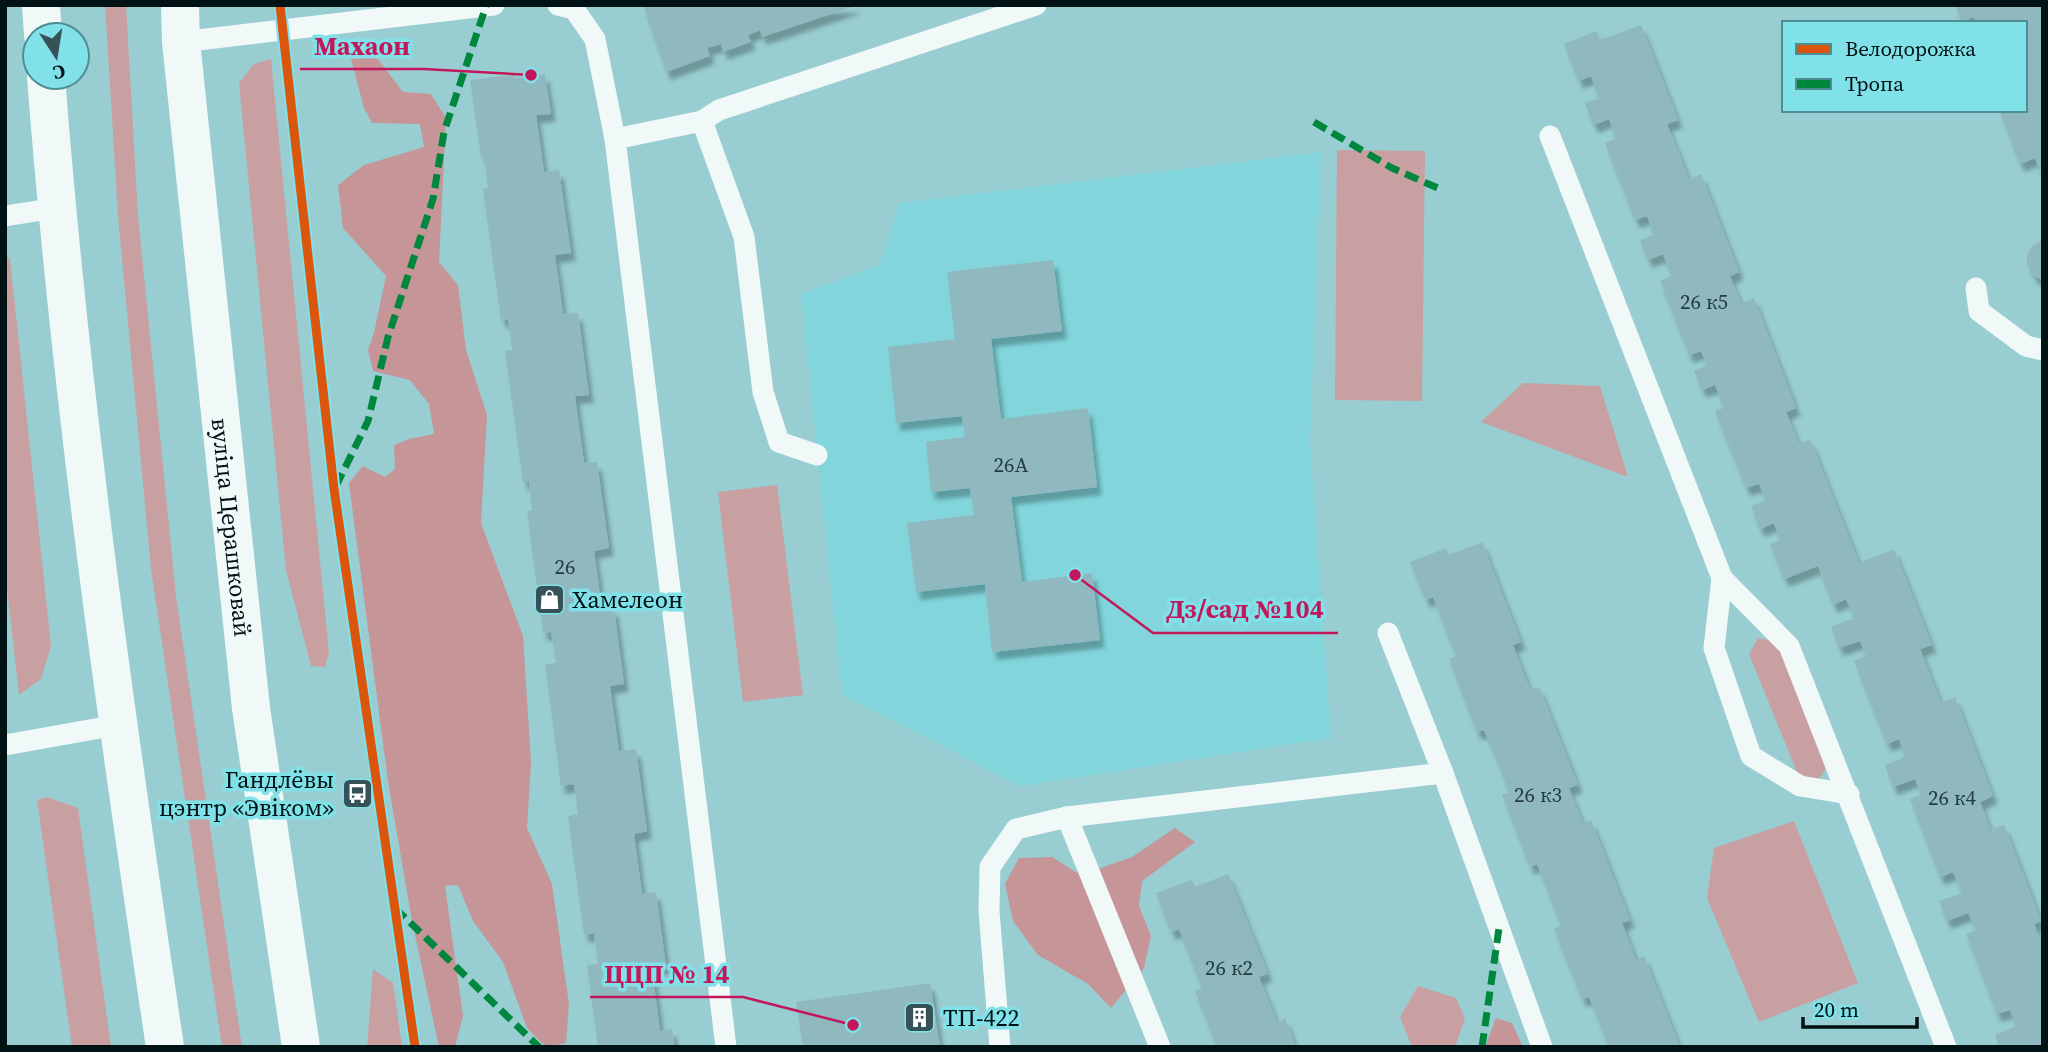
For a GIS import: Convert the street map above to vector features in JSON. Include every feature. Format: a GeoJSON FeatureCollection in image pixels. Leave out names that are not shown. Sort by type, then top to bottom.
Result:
{"type":"FeatureCollection","features":[{"type":"Feature","properties":{"kind":"main road","name":"вуліца Церашковай"},"geometry":{"type":"LineString","coordinates":[[181,24],[251,708],[301,1047]]}},
{"type":"Feature","properties":{"kind":"main road"},"geometry":{"type":"LineString","coordinates":[[48,91],[56,208],[117,725],[165,1047]]}},
{"type":"Feature","properties":{"kind":"lane"},"geometry":{"type":"LineString","coordinates":[[181,24],[494,5]]}},
{"type":"Feature","properties":{"kind":"lane"},"geometry":{"type":"LineString","coordinates":[[558,5],[575,9],[595,39],[615,139],[726,1047]]}},
{"type":"Feature","properties":{"kind":"lane"},"geometry":{"type":"LineString","coordinates":[[615,139],[702,121],[719,110],[1036,5]]}},
{"type":"Feature","properties":{"kind":"lane"},"geometry":{"type":"LineString","coordinates":[[702,121],[744,237],[763,392],[779,442],[817,455]]}},
{"type":"Feature","properties":{"kind":"lane"},"geometry":{"type":"LineString","coordinates":[[1550,136],[1722,578],[1790,646],[1946,1047]]}},
{"type":"Feature","properties":{"kind":"lane"},"geometry":{"type":"LineString","coordinates":[[5,216],[56,208]]}},
{"type":"Feature","properties":{"kind":"lane"},"geometry":{"type":"LineString","coordinates":[[1976,288],[1979,311],[2026,346],[2043,349]]}},
{"type":"Feature","properties":{"kind":"lane"},"geometry":{"type":"LineString","coordinates":[[1722,578],[1714,648],[1751,756],[1800,786],[1849,794]]}},
{"type":"Feature","properties":{"kind":"lane"},"geometry":{"type":"LineString","coordinates":[[1388,634],[1443,773],[1542,1047]]}},
{"type":"Feature","properties":{"kind":"lane"},"geometry":{"type":"LineString","coordinates":[[5,745],[117,725]]}},
{"type":"Feature","properties":{"kind":"lane"},"geometry":{"type":"LineString","coordinates":[[1000,1047],[989,911],[990,867],[1017,829],[1066,817],[1443,773]]}},
{"type":"Feature","properties":{"kind":"lane"},"geometry":{"type":"LineString","coordinates":[[1066,817],[1160,1047]]}},
{"type":"Feature","properties":{"kind":"shaded area"},"geometry":{"type":"Polygon","coordinates":[[[105,5],[126,5],[138,216],[176,596],[242,1047],[222,1047],[151,569],[118,216],[105,5]]]}},
{"type":"Feature","properties":{"kind":"shaded area"},"geometry":{"type":"Polygon","coordinates":[[[370,49],[403,92],[431,94],[446,118],[439,262],[458,285],[466,350],[487,415],[481,523],[523,636],[531,762],[527,828],[552,884],[569,1004],[566,1043],[546,1047],[527,1028],[503,962],[473,921],[458,885],[445,886],[463,1016],[455,1047],[439,1047],[412,921],[388,781],[349,483],[363,466],[385,477],[395,469],[394,445],[434,434],[429,404],[410,380],[373,371],[368,350],[386,276],[343,228],[338,185],[364,165],[424,147],[420,124],[372,123],[364,108],[349,51],[370,49]]]}},
{"type":"Feature","properties":{"kind":"shaded area"},"geometry":{"type":"Polygon","coordinates":[[[271,59],[329,653],[325,667],[311,666],[286,570],[239,83],[254,64],[271,59]]]}},
{"type":"Feature","properties":{"kind":"shaded area"},"geometry":{"type":"Polygon","coordinates":[[[1337,150],[1425,151],[1422,401],[1335,400],[1337,150]]]}},
{"type":"Feature","properties":{"kind":"shaded area"},"geometry":{"type":"Polygon","coordinates":[[[1321,152],[1310,442],[1331,738],[1021,786],[842,695],[801,294],[879,265],[900,203],[1321,152]]]}},
{"type":"Feature","properties":{"kind":"shaded area"},"geometry":{"type":"Polygon","coordinates":[[[5,255],[10,259],[51,646],[41,679],[19,695],[5,571],[5,255]]]}},
{"type":"Feature","properties":{"kind":"shaded area"},"geometry":{"type":"Polygon","coordinates":[[[1523,383],[1600,386],[1628,477],[1481,422],[1523,383]]]}},
{"type":"Feature","properties":{"kind":"shaded area"},"geometry":{"type":"Polygon","coordinates":[[[777,485],[803,695],[743,702],[718,492],[777,485]]]}},
{"type":"Feature","properties":{"kind":"shaded area"},"geometry":{"type":"Polygon","coordinates":[[[1758,638],[1778,642],[1829,764],[1819,779],[1799,777],[1749,654],[1758,638]]]}},
{"type":"Feature","properties":{"kind":"shaded area"},"geometry":{"type":"Polygon","coordinates":[[[47,797],[78,808],[111,1047],[72,1047],[37,800],[47,797]]]}},
{"type":"Feature","properties":{"kind":"shaded area"},"geometry":{"type":"Polygon","coordinates":[[[1794,821],[1858,983],[1759,1022],[1707,898],[1714,848],[1794,821]]]}},
{"type":"Feature","properties":{"kind":"shaded area"},"geometry":{"type":"Polygon","coordinates":[[[1175,828],[1195,842],[1142,881],[1139,906],[1151,936],[1144,968],[1111,1008],[1088,984],[1038,955],[1013,921],[1005,884],[1019,858],[1052,857],[1077,873],[1132,857],[1175,828]]]}},
{"type":"Feature","properties":{"kind":"shaded area"},"geometry":{"type":"Polygon","coordinates":[[[373,969],[393,983],[402,1047],[367,1047],[373,969]]]}},
{"type":"Feature","properties":{"kind":"shaded area"},"geometry":{"type":"Polygon","coordinates":[[[1418,986],[1456,998],[1465,1019],[1455,1047],[1412,1047],[1400,1017],[1418,986]]]}},
{"type":"Feature","properties":{"kind":"shaded area"},"geometry":{"type":"Polygon","coordinates":[[[1496,1018],[1512,1023],[1523,1047],[1485,1047],[1496,1018]]]}},
{"type":"Feature","properties":{"kind":"building"},"geometry":{"type":"Polygon","coordinates":[[[643,5],[855,6],[762,37],[760,30],[748,35],[751,42],[723,52],[721,44],[707,48],[710,56],[666,72],[643,5]]]}},
{"type":"Feature","properties":{"kind":"building"},"geometry":{"type":"Polygon","coordinates":[[[1955,5],[2042,5],[2043,178],[2035,158],[2020,164],[2000,112],[2027,112],[2027,21],[1975,21],[1974,17],[1962,21],[1955,5]]]}},
{"type":"Feature","properties":{"kind":"building"},"geometry":{"type":"Polygon","coordinates":[[[1641,25],[1678,120],[1667,124],[1689,179],[1701,174],[1739,272],[1730,276],[1741,304],[1754,298],[1796,408],[1786,412],[1799,444],[1810,439],[1859,563],[1894,549],[1932,645],[1920,649],[1941,703],[1955,697],[1993,796],[1980,802],[1991,830],[2004,825],[2041,921],[2034,924],[2043,947],[2043,1047],[1999,1047],[1995,1035],[2016,1026],[2010,1010],[1997,1014],[1966,934],[1976,930],[1968,913],[1947,921],[1943,912],[1939,901],[1962,893],[1953,872],[1940,877],[1910,799],[1921,795],[1915,779],[1893,787],[1885,765],[1905,757],[1899,739],[1887,744],[1854,661],[1866,656],[1860,641],[1839,648],[1831,627],[1854,618],[1846,599],[1833,605],[1818,566],[1784,579],[1770,544],[1780,540],[1774,523],[1760,529],[1751,506],[1766,500],[1759,484],[1746,488],[1715,411],[1724,408],[1715,385],[1702,390],[1694,370],[1707,366],[1701,351],[1689,355],[1660,281],[1671,276],[1663,254],[1648,260],[1640,240],[1654,235],[1647,216],[1635,220],[1605,143],[1616,139],[1609,119],[1594,125],[1589,114],[1585,103],[1599,98],[1591,76],[1579,81],[1564,44],[1596,31],[1600,40],[1641,25]]]}},
{"type":"Feature","properties":{"kind":"building"},"geometry":{"type":"Polygon","coordinates":[[[545,74],[551,114],[536,115],[544,172],[559,170],[571,253],[555,255],[563,314],[578,313],[589,395],[575,396],[584,463],[597,462],[609,548],[594,551],[602,610],[614,608],[624,684],[610,686],[619,751],[636,749],[647,831],[634,834],[642,894],[656,892],[666,966],[652,969],[660,1031],[672,1029],[675,1047],[598,1047],[587,965],[598,964],[594,933],[584,935],[568,816],[578,814],[574,784],[561,786],[545,664],[556,663],[551,632],[543,633],[527,511],[532,510],[529,482],[523,482],[505,351],[512,350],[508,319],[501,320],[483,189],[488,188],[484,155],[481,156],[470,80],[545,74]]]}},
{"type":"Feature","properties":{"kind":"building"},"geometry":{"type":"Polygon","coordinates":[[[2043,241],[2043,280],[2034,276],[2027,264],[2027,255],[2032,246],[2043,241]]]}},
{"type":"Feature","properties":{"kind":"building"},"geometry":{"type":"Polygon","coordinates":[[[1053,260],[1062,331],[991,339],[1001,419],[1088,408],[1097,487],[1011,497],[1022,582],[1092,573],[1100,640],[992,652],[985,584],[916,592],[907,523],[974,515],[970,488],[931,492],[926,442],[965,437],[962,416],[896,423],[888,347],[955,339],[947,272],[1053,260]]]}},
{"type":"Feature","properties":{"kind":"building"},"geometry":{"type":"Polygon","coordinates":[[[1482,542],[1521,642],[1513,645],[1530,690],[1539,687],[1578,785],[1569,788],[1583,823],[1591,820],[1630,920],[1622,923],[1636,960],[1644,956],[1680,1047],[1609,1047],[1589,997],[1582,999],[1554,929],[1561,926],[1549,894],[1537,864],[1530,867],[1502,795],[1509,792],[1497,760],[1484,730],[1477,732],[1449,659],[1456,656],[1433,597],[1426,600],[1410,562],[1446,548],[1449,555],[1482,542]]]}},
{"type":"Feature","properties":{"kind":"building"},"geometry":{"type":"Polygon","coordinates":[[[1228,874],[1268,974],[1259,977],[1277,1022],[1285,1018],[1296,1047],[1217,1047],[1195,991],[1202,988],[1179,929],[1171,932],[1156,893],[1192,880],[1195,887],[1228,874]]]}},
{"type":"Feature","properties":{"kind":"building"},"geometry":{"type":"Polygon","coordinates":[[[930,983],[940,1047],[803,1047],[796,1002],[930,983]]]}},
{"type":"Feature","properties":{"kind":"marked path"},"geometry":{"type":"LineString","coordinates":[[336,486],[368,421],[388,337],[433,199],[444,132],[486,6]]}},
{"type":"Feature","properties":{"kind":"marked path"},"geometry":{"type":"LineString","coordinates":[[1314,122],[1392,168],[1440,189]]}},
{"type":"Feature","properties":{"kind":"marked path"},"geometry":{"type":"LineString","coordinates":[[395,908],[539,1047]]}},
{"type":"Feature","properties":{"kind":"marked path"},"geometry":{"type":"LineString","coordinates":[[1482,1047],[1499,928]]}},
{"type":"Feature","properties":{"kind":"cycle path"},"geometry":{"type":"LineString","coordinates":[[280,5],[334,489],[415,1047]]}},
{"type":"Feature","properties":{"kind":"place","name":"Махаон"},"geometry":{"type":"Point","coordinates":[531,75]}},
{"type":"Feature","properties":{"kind":"place","name":"Дз/сад №104"},"geometry":{"type":"Point","coordinates":[1075,575]}},
{"type":"Feature","properties":{"kind":"place","name":"Хамелеон"},"geometry":{"type":"Point","coordinates":[549,599]}},
{"type":"Feature","properties":{"kind":"place","name":"Гандлёвы цэнтр «Эвіком»"},"geometry":{"type":"Point","coordinates":[357,793]}},
{"type":"Feature","properties":{"kind":"place","name":"ТП-422"},"geometry":{"type":"Point","coordinates":[920,1017]}},
{"type":"Feature","properties":{"kind":"place","name":"ЦЦП № 14"},"geometry":{"type":"Point","coordinates":[853,1025]}}]}
